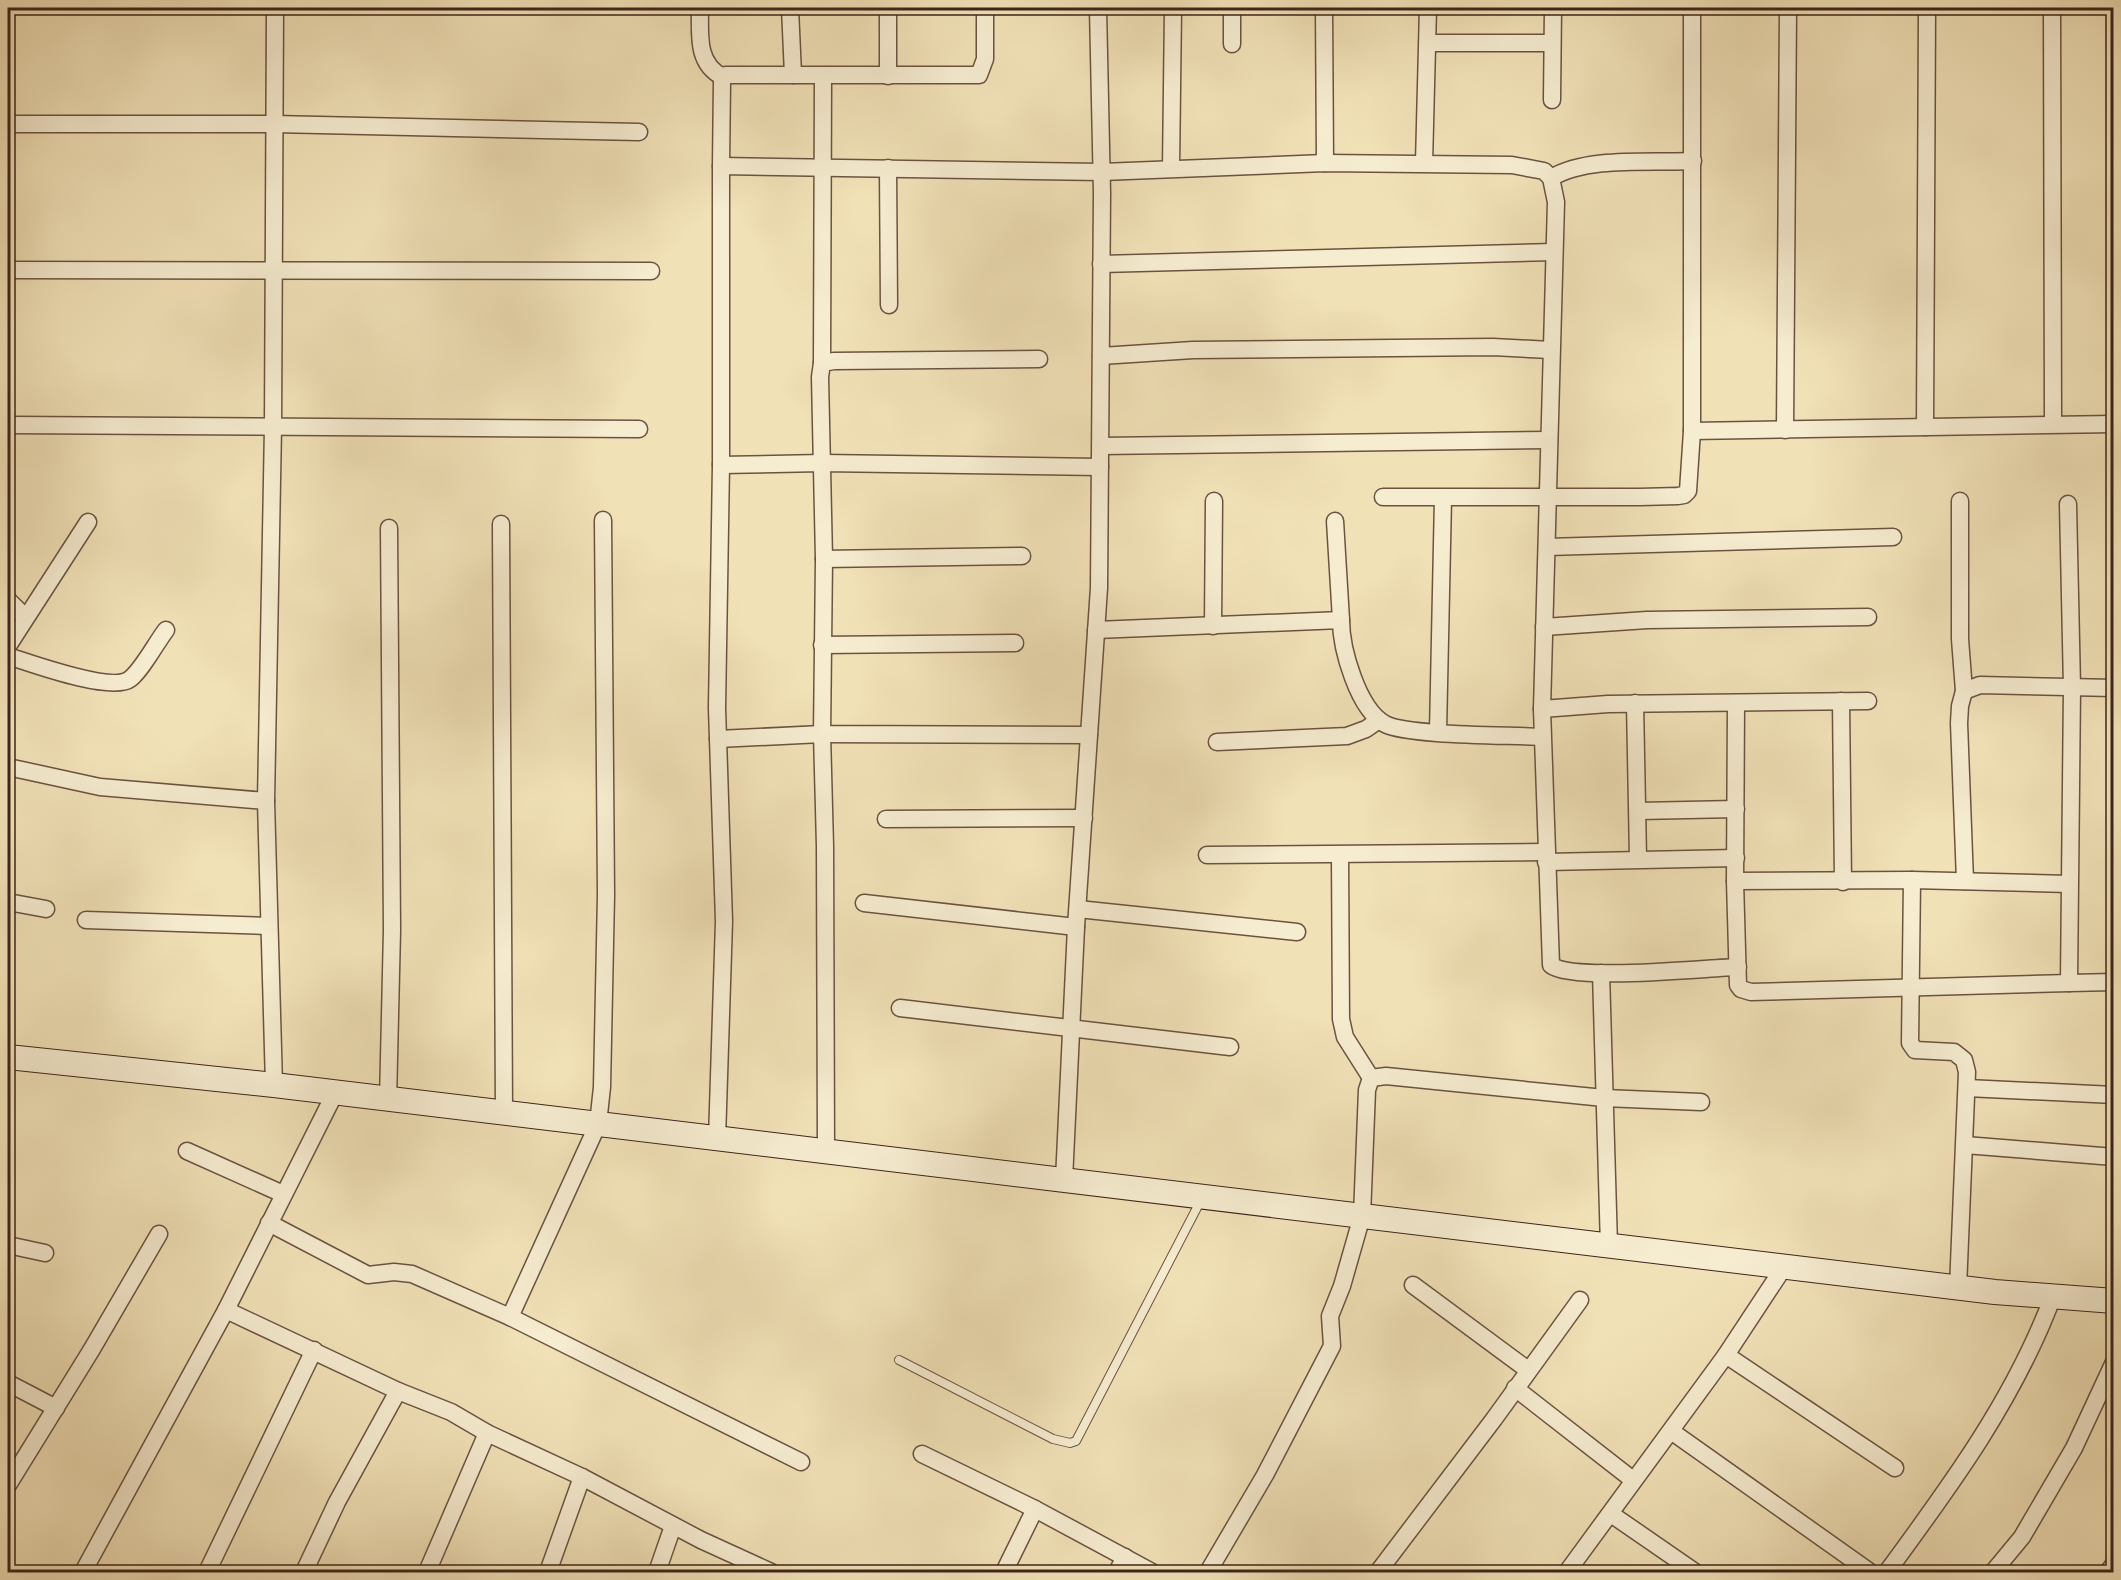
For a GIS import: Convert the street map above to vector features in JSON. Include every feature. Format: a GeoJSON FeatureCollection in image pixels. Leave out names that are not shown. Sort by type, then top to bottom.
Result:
{"type":"FeatureCollection","features":[{"type":"Feature","properties":{"kind":"street"},"geometry":{"type":"LineString","coordinates":[[274,1085],[266,801],[273,427],[275,8]]}},
{"type":"Feature","properties":{"kind":"street"},"geometry":{"type":"LineString","coordinates":[[700,8],[700,40],[706,62],[711,71],[723,77]]}},
{"type":"Feature","properties":{"kind":"street"},"geometry":{"type":"LineString","coordinates":[[790,8],[793,75]]}},
{"type":"Feature","properties":{"kind":"street"},"geometry":{"type":"LineString","coordinates":[[888,8],[888,76]]}},
{"type":"Feature","properties":{"kind":"street"},"geometry":{"type":"LineString","coordinates":[[723,77],[731,73],[823,76],[979,75],[983,70],[985,59],[985,8]]}},
{"type":"Feature","properties":{"kind":"street"},"geometry":{"type":"LineString","coordinates":[[1065,1180],[1076,927],[1096,630],[1101,446],[1102,172],[1098,8]]}},
{"type":"Feature","properties":{"kind":"street"},"geometry":{"type":"LineString","coordinates":[[1171,168],[1173,8]]}},
{"type":"Feature","properties":{"kind":"street"},"geometry":{"type":"LineString","coordinates":[[1232,8],[1232,44]]}},
{"type":"Feature","properties":{"kind":"street"},"geometry":{"type":"LineString","coordinates":[[1324,8],[1325,164]]}},
{"type":"Feature","properties":{"kind":"street"},"geometry":{"type":"LineString","coordinates":[[1424,164],[1429,44],[1428,8]]}},
{"type":"Feature","properties":{"kind":"street"},"geometry":{"type":"LineString","coordinates":[[1552,100],[1553,8]]}},
{"type":"Feature","properties":{"kind":"street"},"geometry":{"type":"LineString","coordinates":[[1383,497],[1684,495],[1688,491],[1692,431],[1692,8]]}},
{"type":"Feature","properties":{"kind":"street"},"geometry":{"type":"LineString","coordinates":[[1785,430],[1788,8]]}},
{"type":"Feature","properties":{"kind":"street"},"geometry":{"type":"LineString","coordinates":[[1925,427],[1927,8]]}},
{"type":"Feature","properties":{"kind":"street"},"geometry":{"type":"LineString","coordinates":[[2052,8],[2053,424]]}},
{"type":"Feature","properties":{"kind":"street"},"geometry":{"type":"LineString","coordinates":[[1429,44],[1552,43]]}},
{"type":"Feature","properties":{"kind":"street"},"geometry":{"type":"LineString","coordinates":[[823,76],[822,363],[820,377],[824,559],[822,734],[826,1152]]}},
{"type":"Feature","properties":{"kind":"street"},"geometry":{"type":"LineString","coordinates":[[717,1139],[724,921],[718,739],[722,465],[723,77]]}},
{"type":"Feature","properties":{"kind":"street"},"geometry":{"type":"LineString","coordinates":[[8,124],[274,124],[639,132]]}},
{"type":"Feature","properties":{"kind":"street"},"geometry":{"type":"LineString","coordinates":[[1551,177],[1563,170],[1589,165],[1693,161]]}},
{"type":"Feature","properties":{"kind":"street"},"geometry":{"type":"LineString","coordinates":[[721,165],[1102,172],[1325,164],[1424,164],[1512,165],[1544,171],[1551,177],[1556,202],[1550,350],[1552,408],[1549,440],[1542,709],[1551,965],[1557,970],[1569,972],[1601,973],[1738,967]]}},
{"type":"Feature","properties":{"kind":"street"},"geometry":{"type":"LineString","coordinates":[[888,168],[889,305]]}},
{"type":"Feature","properties":{"kind":"street"},"geometry":{"type":"LineString","coordinates":[[1101,264],[1554,252]]}},
{"type":"Feature","properties":{"kind":"street"},"geometry":{"type":"LineString","coordinates":[[8,270],[651,271]]}},
{"type":"Feature","properties":{"kind":"street"},"geometry":{"type":"LineString","coordinates":[[1101,356],[1193,350],[1493,347],[1550,350]]}},
{"type":"Feature","properties":{"kind":"street"},"geometry":{"type":"LineString","coordinates":[[822,363],[1039,359]]}},
{"type":"Feature","properties":{"kind":"street"},"geometry":{"type":"LineString","coordinates":[[1692,431],[2114,424]]}},
{"type":"Feature","properties":{"kind":"street"},"geometry":{"type":"LineString","coordinates":[[8,425],[639,429]]}},
{"type":"Feature","properties":{"kind":"street"},"geometry":{"type":"LineString","coordinates":[[1101,446],[1549,440]]}},
{"type":"Feature","properties":{"kind":"street"},"geometry":{"type":"LineString","coordinates":[[722,465],[822,462],[1100,467]]}},
{"type":"Feature","properties":{"kind":"street"},"geometry":{"type":"LineString","coordinates":[[1438,732],[1443,498]]}},
{"type":"Feature","properties":{"kind":"street"},"geometry":{"type":"LineString","coordinates":[[1213,626],[1214,501]]}},
{"type":"Feature","properties":{"kind":"street"},"geometry":{"type":"LineString","coordinates":[[1960,501],[1960,639],[1964,691],[1959,723],[1965,880]]}},
{"type":"Feature","properties":{"kind":"street"},"geometry":{"type":"LineString","coordinates":[[2068,504],[2072,687],[2069,983]]}},
{"type":"Feature","properties":{"kind":"street"},"geometry":{"type":"LineString","coordinates":[[510,1317],[598,1124],[602,1087],[606,895],[603,520]]}},
{"type":"Feature","properties":{"kind":"street"},"geometry":{"type":"LineString","coordinates":[[8,646],[88,522]]}},
{"type":"Feature","properties":{"kind":"street"},"geometry":{"type":"LineString","coordinates":[[1335,522],[1341,620],[1346,659],[1367,704],[1379,720],[1395,728],[1542,737]]}},
{"type":"Feature","properties":{"kind":"street"},"geometry":{"type":"LineString","coordinates":[[501,524],[504,1114]]}},
{"type":"Feature","properties":{"kind":"street"},"geometry":{"type":"LineString","coordinates":[[388,1101],[392,930],[389,528]]}},
{"type":"Feature","properties":{"kind":"street"},"geometry":{"type":"LineString","coordinates":[[1547,547],[1893,537]]}},
{"type":"Feature","properties":{"kind":"street"},"geometry":{"type":"LineString","coordinates":[[824,559],[1022,556]]}},
{"type":"Feature","properties":{"kind":"street"},"geometry":{"type":"LineString","coordinates":[[8,600],[25,617]]}},
{"type":"Feature","properties":{"kind":"street"},"geometry":{"type":"LineString","coordinates":[[1544,627],[1647,620],[1868,617]]}},
{"type":"Feature","properties":{"kind":"street"},"geometry":{"type":"LineString","coordinates":[[1096,630],[1341,620]]}},
{"type":"Feature","properties":{"kind":"street"},"geometry":{"type":"LineString","coordinates":[[8,656],[59,671],[121,683],[132,678],[166,630]]}},
{"type":"Feature","properties":{"kind":"street"},"geometry":{"type":"LineString","coordinates":[[822,645],[1015,643]]}},
{"type":"Feature","properties":{"kind":"street"},"geometry":{"type":"LineString","coordinates":[[1964,691],[1980,685],[2114,688]]}},
{"type":"Feature","properties":{"kind":"street"},"geometry":{"type":"LineString","coordinates":[[1542,709],[1635,703],[1868,700]]}},
{"type":"Feature","properties":{"kind":"street"},"geometry":{"type":"LineString","coordinates":[[1841,701],[1843,882]]}},
{"type":"Feature","properties":{"kind":"street"},"geometry":{"type":"LineString","coordinates":[[1635,703],[1638,858]]}},
{"type":"Feature","properties":{"kind":"street"},"geometry":{"type":"LineString","coordinates":[[1736,703],[1735,881],[1738,985],[1746,991],[2114,982]]}},
{"type":"Feature","properties":{"kind":"street"},"geometry":{"type":"LineString","coordinates":[[1217,742],[1347,736],[1366,729],[1379,720]]}},
{"type":"Feature","properties":{"kind":"street"},"geometry":{"type":"LineString","coordinates":[[718,739],[822,734],[1089,735]]}},
{"type":"Feature","properties":{"kind":"street"},"geometry":{"type":"LineString","coordinates":[[8,767],[100,787],[266,801]]}},
{"type":"Feature","properties":{"kind":"street"},"geometry":{"type":"LineString","coordinates":[[1638,811],[1736,809]]}},
{"type":"Feature","properties":{"kind":"street"},"geometry":{"type":"LineString","coordinates":[[886,819],[1084,819]]}},
{"type":"Feature","properties":{"kind":"street"},"geometry":{"type":"LineString","coordinates":[[1207,855],[1736,858]]}},
{"type":"Feature","properties":{"kind":"street"},"geometry":{"type":"LineString","coordinates":[[1340,855],[1341,1019],[1345,1037],[1371,1078]]}},
{"type":"Feature","properties":{"kind":"street"},"geometry":{"type":"LineString","coordinates":[[1912,880],[1910,987],[1912,1048],[1958,1054],[1966,1065],[1965,1145],[1958,1288]]}},
{"type":"Feature","properties":{"kind":"street"},"geometry":{"type":"LineString","coordinates":[[1735,881],[1965,880],[2069,884]]}},
{"type":"Feature","properties":{"kind":"street"},"geometry":{"type":"LineString","coordinates":[[8,902],[46,909]]}},
{"type":"Feature","properties":{"kind":"street"},"geometry":{"type":"LineString","coordinates":[[864,903],[1076,927]]}},
{"type":"Feature","properties":{"kind":"street"},"geometry":{"type":"LineString","coordinates":[[1078,909],[1297,932]]}},
{"type":"Feature","properties":{"kind":"street"},"geometry":{"type":"LineString","coordinates":[[86,920],[268,926]]}},
{"type":"Feature","properties":{"kind":"street"},"geometry":{"type":"LineString","coordinates":[[1601,973],[1609,1246]]}},
{"type":"Feature","properties":{"kind":"street"},"geometry":{"type":"LineString","coordinates":[[900,1008],[1230,1047]]}},
{"type":"Feature","properties":{"kind":"street"},"geometry":{"type":"LineString","coordinates":[[8,1057],[274,1085],[334,1095],[598,1124],[1958,1288],[2114,1301]]}},
{"type":"Feature","properties":{"kind":"street"},"geometry":{"type":"LineString","coordinates":[[1371,1078],[1386,1076],[1465,1082],[1604,1098],[1701,1102]]}},
{"type":"Feature","properties":{"kind":"street"},"geometry":{"type":"LineString","coordinates":[[1208,1572],[1265,1475],[1332,1346],[1330,1316],[1342,1286],[1362,1216],[1367,1090],[1371,1078]]}},
{"type":"Feature","properties":{"kind":"street"},"geometry":{"type":"LineString","coordinates":[[1967,1088],[2114,1095]]}},
{"type":"Feature","properties":{"kind":"street"},"geometry":{"type":"LineString","coordinates":[[83,1572],[226,1310],[334,1095]]}},
{"type":"Feature","properties":{"kind":"street"},"geometry":{"type":"LineString","coordinates":[[1965,1145],[2114,1157]]}},
{"type":"Feature","properties":{"kind":"street"},"geometry":{"type":"LineString","coordinates":[[188,1151],[283,1194]]}},
{"type":"Feature","properties":{"kind":"street"},"geometry":{"type":"LineString","coordinates":[[269,1223],[368,1275],[394,1272],[412,1274],[510,1317],[801,1462]]}},
{"type":"Feature","properties":{"kind":"street"},"geometry":{"type":"LineString","coordinates":[[8,1485],[159,1234]]}},
{"type":"Feature","properties":{"kind":"street"},"geometry":{"type":"LineString","coordinates":[[8,1245],[45,1253]]}},
{"type":"Feature","properties":{"kind":"street"},"geometry":{"type":"LineString","coordinates":[[1567,1572],[1726,1355],[1784,1267]]}},
{"type":"Feature","properties":{"kind":"street"},"geometry":{"type":"LineString","coordinates":[[1413,1285],[1528,1370]]}},
{"type":"Feature","properties":{"kind":"street"},"geometry":{"type":"LineString","coordinates":[[1887,1572],[1973,1453],[2026,1359],[2053,1296]]}},
{"type":"Feature","properties":{"kind":"street"},"geometry":{"type":"LineString","coordinates":[[1378,1572],[1580,1300]]}},
{"type":"Feature","properties":{"kind":"street"},"geometry":{"type":"LineString","coordinates":[[226,1310],[398,1391],[451,1412],[487,1433],[582,1477],[673,1526],[771,1572]]}},
{"type":"Feature","properties":{"kind":"street"},"geometry":{"type":"LineString","coordinates":[[207,1572],[314,1350]]}},
{"type":"Feature","properties":{"kind":"street"},"geometry":{"type":"LineString","coordinates":[[1726,1355],[1895,1468]]}},
{"type":"Feature","properties":{"kind":"street"},"geometry":{"type":"LineString","coordinates":[[1993,1572],[2022,1537],[2074,1448],[2114,1362]]}},
{"type":"Feature","properties":{"kind":"street"},"geometry":{"type":"LineString","coordinates":[[8,1383],[56,1408]]}},
{"type":"Feature","properties":{"kind":"street"},"geometry":{"type":"LineString","coordinates":[[1515,1389],[1633,1480]]}},
{"type":"Feature","properties":{"kind":"street"},"geometry":{"type":"LineString","coordinates":[[304,1572],[337,1502],[398,1391]]}},
{"type":"Feature","properties":{"kind":"street"},"geometry":{"type":"LineString","coordinates":[[1671,1431],[1870,1572]]}},
{"type":"Feature","properties":{"kind":"street"},"geometry":{"type":"LineString","coordinates":[[427,1572],[487,1433]]}},
{"type":"Feature","properties":{"kind":"street"},"geometry":{"type":"LineString","coordinates":[[922,1454],[1035,1509],[1152,1572]]}},
{"type":"Feature","properties":{"kind":"street"},"geometry":{"type":"LineString","coordinates":[[548,1572],[582,1477]]}},
{"type":"Feature","properties":{"kind":"street"},"geometry":{"type":"LineString","coordinates":[[1004,1572],[1035,1509]]}},
{"type":"Feature","properties":{"kind":"street"},"geometry":{"type":"LineString","coordinates":[[1611,1514],[1695,1572]]}},
{"type":"Feature","properties":{"kind":"street"},"geometry":{"type":"LineString","coordinates":[[657,1572],[673,1526]]}},
{"type":"Feature","properties":{"kind":"street"},"geometry":{"type":"LineString","coordinates":[[1117,1572],[1125,1557]]}},
{"type":"Feature","properties":{"kind":"street"},"geometry":{"type":"LineString","coordinates":[[2108,1572],[2114,1564]]}},
{"type":"Feature","properties":{"kind":"lane"},"geometry":{"type":"LineString","coordinates":[[899,1360],[1053,1439],[1070,1443],[1076,1441],[1203,1197]]}}]}
